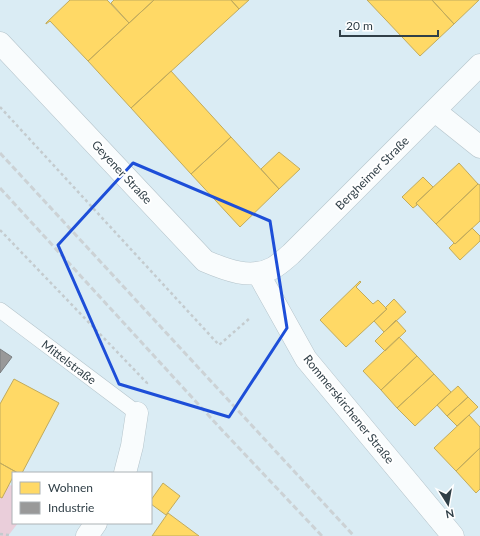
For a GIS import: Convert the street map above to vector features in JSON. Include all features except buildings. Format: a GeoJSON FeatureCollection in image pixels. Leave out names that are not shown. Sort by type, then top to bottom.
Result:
{"type":"FeatureCollection","features":[{"type":"Feature","properties":{"kind":"street","name":"Geyener Straße"},"geometry":{"type":"LineString","coordinates":[[0,43],[205,261],[225,270],[242,273],[258,273]]}},
{"type":"Feature","properties":{"kind":"street","name":"Bergheimer Straße"},"geometry":{"type":"LineString","coordinates":[[258,273],[273,268],[291,254],[480,65]]}},
{"type":"Feature","properties":{"kind":"street"},"geometry":{"type":"LineString","coordinates":[[435,111],[480,147]]}},
{"type":"Feature","properties":{"kind":"street","name":"Rommerskirchener Straße"},"geometry":{"type":"LineString","coordinates":[[258,273],[306,359],[453,536]]}},
{"type":"Feature","properties":{"kind":"street"},"geometry":{"type":"LineString","coordinates":[[125,472],[132,446],[137,413]]}},
{"type":"Feature","properties":{"kind":"street"},"geometry":{"type":"LineString","coordinates":[[87,536],[95,524]]}},
{"type":"Feature","properties":{"kind":"lane","name":"Mittelstraße"},"geometry":{"type":"LineString","coordinates":[[0,310],[137,413]]}},
{"type":"Feature","properties":{"kind":"path"},"geometry":{"type":"LineString","coordinates":[[0,107],[219,345],[253,315]]}},
{"type":"Feature","properties":{"kind":"path"},"geometry":{"type":"LineString","coordinates":[[0,230],[147,383],[137,413]]}},
{"type":"Feature","properties":{"kind":"path"},"geometry":{"type":"LineString","coordinates":[[0,534],[9,535],[8,536]]}},
{"type":"Feature","properties":{"kind":"highlighted area"},"geometry":{"type":"Polygon","coordinates":[[[133,163],[270,221],[287,328],[229,417],[119,384],[58,245],[133,163]]]}},
{"type":"Feature","properties":{"kind":"shaded area"},"geometry":{"type":"Polygon","coordinates":[[[0,482],[12,486],[12,524],[17,524],[8,536],[0,536],[0,482]]]}},
{"type":"Feature","properties":{"kind":"railway"},"geometry":{"type":"LineString","coordinates":[[0,153],[354,536]]}},
{"type":"Feature","properties":{"kind":"railway"},"geometry":{"type":"LineString","coordinates":[[0,188],[221,429],[322,536]]}}]}
